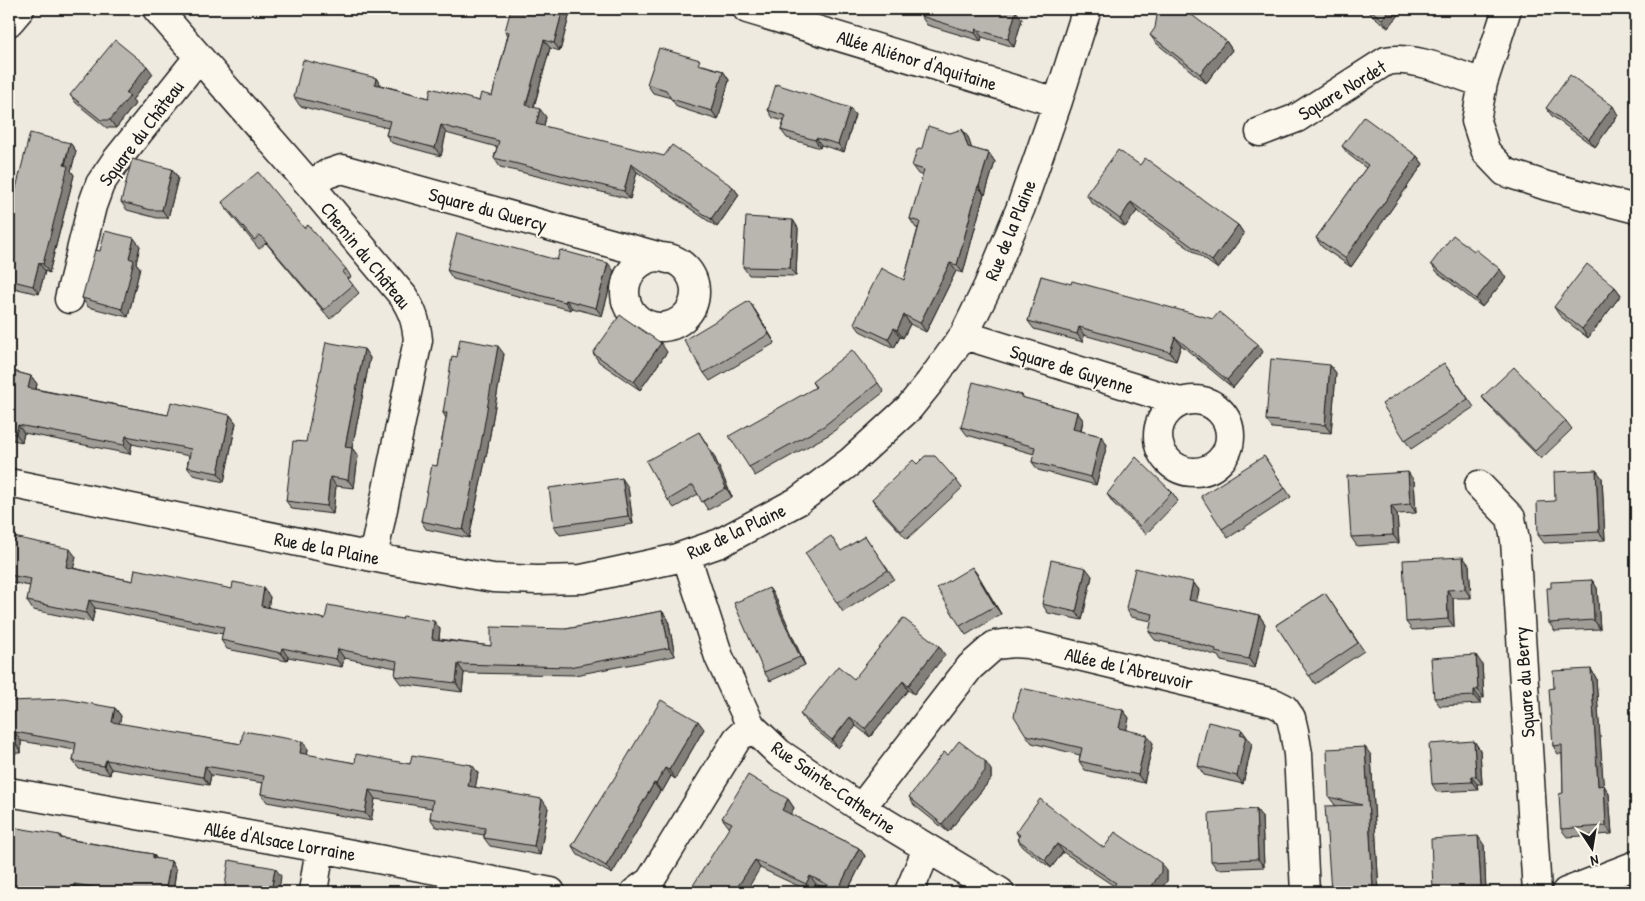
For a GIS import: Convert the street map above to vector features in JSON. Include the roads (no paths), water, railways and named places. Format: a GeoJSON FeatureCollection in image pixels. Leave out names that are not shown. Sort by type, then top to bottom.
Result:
{"type":"FeatureCollection","features":[{"type":"Feature","properties":{"kind":"street"},"geometry":{"type":"LineString","coordinates":[[9,22],[20,9]]}},
{"type":"Feature","properties":{"kind":"street","name":"Chemin du Château"},"geometry":{"type":"LineString","coordinates":[[157,9],[403,296],[412,311],[417,324],[418,340],[373,557]]}},
{"type":"Feature","properties":{"kind":"street","name":"Allée Aliénor d'Aquitaine"},"geometry":{"type":"LineString","coordinates":[[747,9],[1057,104]]}},
{"type":"Feature","properties":{"kind":"street","name":"Rue de la Plaine"},"geometry":{"type":"LineString","coordinates":[[9,483],[373,557],[493,578],[537,580],[582,579],[674,559],[720,543],[798,502],[850,462],[909,408],[964,334],[988,286],[1021,207],[1057,104],[1087,9]]}},
{"type":"Feature","properties":{"kind":"street"},"geometry":{"type":"LineString","coordinates":[[1507,9],[1483,83],[1476,121],[1486,152],[1505,172],[1547,186],[1636,209]]}},
{"type":"Feature","properties":{"kind":"street","name":"Square du Château"},"geometry":{"type":"LineString","coordinates":[[69,299],[92,206],[100,184],[114,162],[198,58]]}},
{"type":"Feature","properties":{"kind":"street","name":"Square Nordet"},"geometry":{"type":"LineString","coordinates":[[1260,132],[1297,118],[1386,61],[1403,59],[1416,61],[1483,83]]}},
{"type":"Feature","properties":{"kind":"street","name":"Square du Quercy"},"geometry":{"type":"LineString","coordinates":[[310,186],[328,174],[342,169],[668,259]]}},
{"type":"Feature","properties":{"kind":"street","name":"Square de Guyenne"},"geometry":{"type":"LineString","coordinates":[[964,334],[1180,402]]}},
{"type":"Feature","properties":{"kind":"street","name":"Square du Berry"},"geometry":{"type":"LineString","coordinates":[[1479,485],[1510,518],[1515,540],[1537,892]]}},
{"type":"Feature","properties":{"kind":"street","name":"Rue Sainte-Catherine"},"geometry":{"type":"LineString","coordinates":[[686,555],[719,657],[752,726],[779,753],[860,808],[1000,892]]}},
{"type":"Feature","properties":{"kind":"street","name":"Allée de l'Abreuvoir"},"geometry":{"type":"LineString","coordinates":[[860,808],[970,667],[995,645],[1028,644],[1274,703],[1284,708],[1291,718],[1298,754],[1305,892]]}},
{"type":"Feature","properties":{"kind":"street"},"geometry":{"type":"LineString","coordinates":[[635,892],[650,881],[737,739],[752,726]]}},
{"type":"Feature","properties":{"kind":"street","name":"Allée d'Alsace Lorraine"},"geometry":{"type":"LineString","coordinates":[[9,792],[551,892]]}},
{"type":"Feature","properties":{"kind":"street"},"geometry":{"type":"LineString","coordinates":[[313,892],[320,848]]}},
{"type":"Feature","properties":{"kind":"street"},"geometry":{"type":"LineString","coordinates":[[909,892],[927,849]]}},
{"type":"Feature","properties":{"kind":"street"},"geometry":{"type":"LineString","coordinates":[[1566,892],[1636,865]]}}]}
